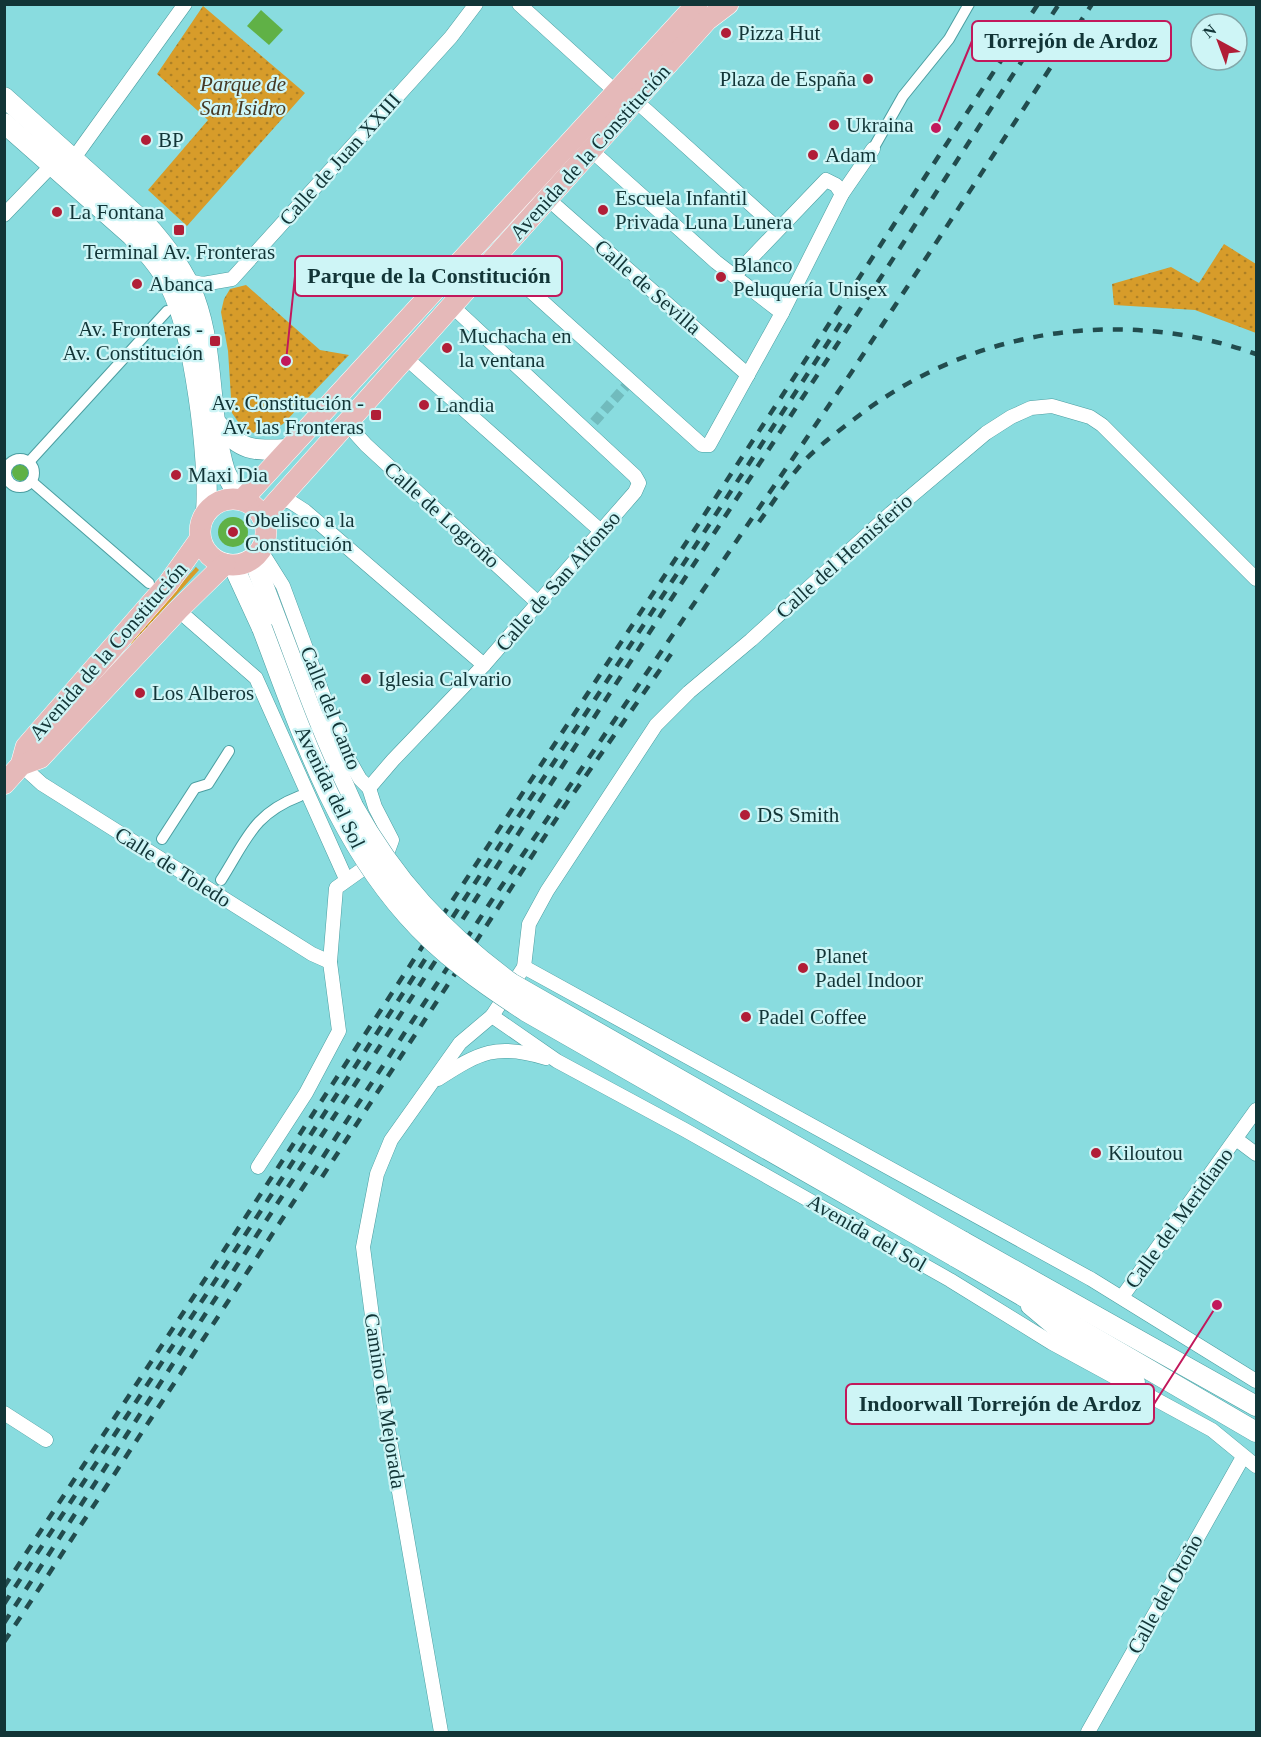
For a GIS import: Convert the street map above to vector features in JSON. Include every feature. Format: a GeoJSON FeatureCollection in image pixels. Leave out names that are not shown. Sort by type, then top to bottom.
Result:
{"type":"FeatureCollection","features":[{"type":"Feature","properties":{"kind":"main road","name":"Avenida de la Constitución"},"geometry":{"type":"LineString","coordinates":[[241,499],[697,4]]}},
{"type":"Feature","properties":{"kind":"main road","name":"Avenida de la Constitución"},"geometry":{"type":"LineString","coordinates":[[263,518],[712,15],[728,4]]}},
{"type":"Feature","properties":{"kind":"main road"},"geometry":{"type":"LineString","coordinates":[[4,97],[145,223],[164,244],[187,281],[195,300],[205,345],[225,471],[241,499],[257,509],[263,518],[266,538],[257,554],[229,565],[213,558],[204,549],[200,538],[200,526],[206,512],[208,483],[185,326],[170,285],[150,255],[131,235],[4,123]]}},
{"type":"Feature","properties":{"kind":"main road"},"geometry":{"type":"LineString","coordinates":[[217,424],[232,440],[244,447],[257,451],[287,449]]}},
{"type":"Feature","properties":{"kind":"main road"},"geometry":{"type":"LineString","coordinates":[[206,512],[221,501],[241,499]]}},
{"type":"Feature","properties":{"kind":"main road","name":"Avenida de la Constitución"},"geometry":{"type":"LineString","coordinates":[[4,784],[21,765],[26,747],[168,584],[200,538]]}},
{"type":"Feature","properties":{"kind":"main road","name":"Avenida del Sol"},"geometry":{"type":"LineString","coordinates":[[257,554],[269,625],[319,774],[338,814],[378,879],[433,942],[468,971],[527,1012],[958,1249],[1257,1406]]}},
{"type":"Feature","properties":{"kind":"main road","name":"Avenida de la Constitución"},"geometry":{"type":"LineString","coordinates":[[21,765],[40,758],[178,610],[229,565]]}},
{"type":"Feature","properties":{"kind":"main road","name":"Avenida del Sol"},"geometry":{"type":"LineString","coordinates":[[229,565],[269,625]]}},
{"type":"Feature","properties":{"kind":"main road","name":"Avenida del Sol"},"geometry":{"type":"LineString","coordinates":[[958,1249],[996,1281],[1257,1432]]}},
{"type":"Feature","properties":{"kind":"street"},"geometry":{"type":"LineString","coordinates":[[74,158],[185,4]]}},
{"type":"Feature","properties":{"kind":"street","name":"Calle de Juan XXIII"},"geometry":{"type":"LineString","coordinates":[[187,281],[203,284],[232,279],[451,36],[476,4]]}},
{"type":"Feature","properties":{"kind":"street"},"geometry":{"type":"LineString","coordinates":[[519,4],[616,92]]}},
{"type":"Feature","properties":{"kind":"street"},"geometry":{"type":"LineString","coordinates":[[495,259],[628,383],[702,445],[709,445],[782,313],[842,195],[873,149],[903,96],[949,39],[969,4]]}},
{"type":"Feature","properties":{"kind":"street"},"geometry":{"type":"LineString","coordinates":[[636,101],[778,229]]}},
{"type":"Feature","properties":{"kind":"street"},"geometry":{"type":"LineString","coordinates":[[592,151],[734,276],[782,313]]}},
{"type":"Feature","properties":{"kind":"street"},"geometry":{"type":"LineString","coordinates":[[4,215],[51,165]]}},
{"type":"Feature","properties":{"kind":"street"},"geometry":{"type":"LineString","coordinates":[[734,276],[826,180],[836,185],[842,195]]}},
{"type":"Feature","properties":{"kind":"street","name":"Calle de Sevilla"},"geometry":{"type":"LineString","coordinates":[[548,200],[748,375]]}},
{"type":"Feature","properties":{"kind":"street","name":"Calle de San Alfonso"},"geometry":{"type":"LineString","coordinates":[[369,788],[484,665],[602,532],[635,492],[639,483],[590,426],[453,307]]}},
{"type":"Feature","properties":{"kind":"street"},"geometry":{"type":"LineString","coordinates":[[29,462],[166,311]]}},
{"type":"Feature","properties":{"kind":"street"},"geometry":{"type":"LineString","coordinates":[[406,359],[602,532]]}},
{"type":"Feature","properties":{"kind":"street","name":"Calle del Hemisferio"},"geometry":{"type":"LineString","coordinates":[[525,967],[530,924],[547,891],[656,724],[882,521],[986,433],[1011,417],[1031,408],[1052,406],[1090,417],[1102,425],[1257,579]]}},
{"type":"Feature","properties":{"kind":"street","name":"Calle de Logroño"},"geometry":{"type":"LineString","coordinates":[[348,425],[366,445],[538,603]]}},
{"type":"Feature","properties":{"kind":"street"},"geometry":{"type":"LineString","coordinates":[[18,459],[29,462],[34,473],[31,481],[8,488],[8,460],[18,459]]}},
{"type":"Feature","properties":{"kind":"street"},"geometry":{"type":"LineString","coordinates":[[31,481],[149,583]]}},
{"type":"Feature","properties":{"kind":"street"},"geometry":{"type":"LineString","coordinates":[[280,499],[291,502],[305,511],[484,665]]}},
{"type":"Feature","properties":{"kind":"street","name":"Calle del Canto"},"geometry":{"type":"LineString","coordinates":[[257,554],[282,586],[344,751],[360,779],[369,788],[375,807],[392,840],[388,851],[346,879]]}},
{"type":"Feature","properties":{"kind":"street"},"geometry":{"type":"LineString","coordinates":[[178,610],[256,678],[346,879],[336,888],[330,962],[339,1031],[306,1093],[258,1167]]}},
{"type":"Feature","properties":{"kind":"street"},"geometry":{"type":"LineString","coordinates":[[162,839],[195,788],[208,783],[229,751]]}},
{"type":"Feature","properties":{"kind":"street","name":"Calle de Toledo"},"geometry":{"type":"LineString","coordinates":[[21,765],[42,784],[104,824],[312,954],[330,962]]}},
{"type":"Feature","properties":{"kind":"street"},"geometry":{"type":"LineString","coordinates":[[221,880],[259,820],[277,805],[300,796]]}},
{"type":"Feature","properties":{"kind":"street"},"geometry":{"type":"LineString","coordinates":[[492,1016],[525,967],[1122,1297],[1257,1381]]}},
{"type":"Feature","properties":{"kind":"street","name":"Avenida del Sol"},"geometry":{"type":"LineString","coordinates":[[492,1016],[557,1061],[686,1130],[950,1280],[1128,1386],[1166,1403],[1212,1430],[1257,1466]]}},
{"type":"Feature","properties":{"kind":"street","name":"Camino de Mejorada"},"geometry":{"type":"LineString","coordinates":[[441,1732],[383,1400],[363,1247],[377,1174],[391,1140],[414,1104],[460,1042],[492,1016]]}},
{"type":"Feature","properties":{"kind":"street","name":"Camino de Mejorada"},"geometry":{"type":"LineString","coordinates":[[431,1083],[487,1051],[521,1050],[557,1061]]}},
{"type":"Feature","properties":{"kind":"street","name":"Calle del Meridiano"},"geometry":{"type":"LineString","coordinates":[[1122,1297],[1257,1110]]}},
{"type":"Feature","properties":{"kind":"street"},"geometry":{"type":"LineString","coordinates":[[1236,1139],[1257,1154]]}},
{"type":"Feature","properties":{"kind":"street"},"geometry":{"type":"LineString","coordinates":[[996,1281],[1059,1333],[1142,1384],[1166,1403]]}},
{"type":"Feature","properties":{"kind":"street"},"geometry":{"type":"LineString","coordinates":[[4,1413],[46,1440]]}},
{"type":"Feature","properties":{"kind":"street","name":"Calle del Otoño"},"geometry":{"type":"LineString","coordinates":[[1088,1732],[1243,1457]]}},
{"type":"Feature","properties":{"kind":"green space","name":"Parque de San Isidro"},"geometry":{"type":"Polygon","coordinates":[[[203,6],[305,93],[187,226],[148,190],[208,120],[157,74],[203,6]]]}},
{"type":"Feature","properties":{"kind":"green space"},"geometry":{"type":"Polygon","coordinates":[[[1224,244],[1256,264],[1256,333],[1195,310],[1114,305],[1112,284],[1171,267],[1199,283],[1224,244]]]}},
{"type":"Feature","properties":{"kind":"green space"},"geometry":{"type":"Polygon","coordinates":[[[246,285],[320,350],[349,355],[283,424],[262,436],[243,429],[232,413],[228,351],[221,312],[224,299],[230,289],[246,285]]]}},
{"type":"Feature","properties":{"kind":"green space"},"geometry":{"type":"Polygon","coordinates":[[[196,567],[199,570],[132,644],[129,642],[196,567]]]}},
{"type":"Feature","properties":{"kind":"shaded area"},"geometry":{"type":"Polygon","coordinates":[[[261,10],[283,30],[269,45],[247,26],[261,10]]]}},
{"type":"Feature","properties":{"kind":"shaded area"},"geometry":{"type":"Polygon","coordinates":[[[21,463],[27,466],[30,472],[27,478],[21,481],[15,478],[12,472],[15,466],[21,463]]]}},
{"type":"Feature","properties":{"kind":"shaded area"},"geometry":{"type":"Polygon","coordinates":[[[233,517],[239,518],[247,526],[247,538],[239,546],[233,547],[227,546],[219,538],[218,532],[219,526],[227,518],[233,517]]]}},
{"type":"Feature","properties":{"kind":"tunnel"},"geometry":{"type":"LineString","coordinates":[[594,422],[626,386]]}},
{"type":"Feature","properties":{"kind":"railway"},"geometry":{"type":"LineString","coordinates":[[4,1587],[1038,4]]}},
{"type":"Feature","properties":{"kind":"railway"},"geometry":{"type":"LineString","coordinates":[[4,1623],[1059,4]]}},
{"type":"Feature","properties":{"kind":"railway"},"geometry":{"type":"LineString","coordinates":[[4,1642],[492,900],[851,373],[1092,4]]}},
{"type":"Feature","properties":{"kind":"railway"},"geometry":{"type":"LineString","coordinates":[[4,1604],[846,315]]}},
{"type":"Feature","properties":{"kind":"railway"},"geometry":{"type":"LineString","coordinates":[[759,522],[805,460],[827,441],[865,411],[909,383],[955,360],[1004,344],[1053,334],[1104,329],[1155,331],[1206,340],[1256,354]]}},
{"type":"Feature","properties":{"kind":"railway"},"geometry":{"type":"LineString","coordinates":[[322,1177],[566,804],[671,654]]}},
{"type":"Feature","properties":{"kind":"place","name":"Pizza Hut"},"geometry":{"type":"Point","coordinates":[726,33]}},
{"type":"Feature","properties":{"kind":"place","name":"Plaza de España"},"geometry":{"type":"Point","coordinates":[868,79]}},
{"type":"Feature","properties":{"kind":"place","name":"Ukraina"},"geometry":{"type":"Point","coordinates":[834,125]}},
{"type":"Feature","properties":{"kind":"place","name":"Torrejón de Ardoz"},"geometry":{"type":"Point","coordinates":[936,128]}},
{"type":"Feature","properties":{"kind":"place","name":"BP"},"geometry":{"type":"Point","coordinates":[146,140]}},
{"type":"Feature","properties":{"kind":"place","name":"Adam"},"geometry":{"type":"Point","coordinates":[813,155]}},
{"type":"Feature","properties":{"kind":"place","name":"Escuela Infantil Privada Luna Lunera"},"geometry":{"type":"Point","coordinates":[603,210]}},
{"type":"Feature","properties":{"kind":"place","name":"La Fontana"},"geometry":{"type":"Point","coordinates":[57,212]}},
{"type":"Feature","properties":{"kind":"place","name":"Terminal Av. Fronteras"},"geometry":{"type":"Point","coordinates":[179,230]}},
{"type":"Feature","properties":{"kind":"place","name":"Blanco Peluquería Unisex"},"geometry":{"type":"Point","coordinates":[721,277]}},
{"type":"Feature","properties":{"kind":"place","name":"Abanca"},"geometry":{"type":"Point","coordinates":[137,284]}},
{"type":"Feature","properties":{"kind":"place","name":"Av. Fronteras - Av. Constitución"},"geometry":{"type":"Point","coordinates":[215,341]}},
{"type":"Feature","properties":{"kind":"place","name":"Muchacha en la ventana"},"geometry":{"type":"Point","coordinates":[447,348]}},
{"type":"Feature","properties":{"kind":"place","name":"Parque de la Constitución"},"geometry":{"type":"Point","coordinates":[286,361]}},
{"type":"Feature","properties":{"kind":"place","name":"Landia"},"geometry":{"type":"Point","coordinates":[424,405]}},
{"type":"Feature","properties":{"kind":"place","name":"Av. Constitución - Av. las Fronteras"},"geometry":{"type":"Point","coordinates":[376,415]}},
{"type":"Feature","properties":{"kind":"place","name":"Maxi Dia"},"geometry":{"type":"Point","coordinates":[176,475]}},
{"type":"Feature","properties":{"kind":"place","name":"Obelisco a la Constitución"},"geometry":{"type":"Point","coordinates":[233,532]}},
{"type":"Feature","properties":{"kind":"place","name":"Iglesia Calvario"},"geometry":{"type":"Point","coordinates":[366,679]}},
{"type":"Feature","properties":{"kind":"place","name":"Los Alberos"},"geometry":{"type":"Point","coordinates":[140,693]}},
{"type":"Feature","properties":{"kind":"place","name":"DS Smith"},"geometry":{"type":"Point","coordinates":[745,815]}},
{"type":"Feature","properties":{"kind":"place","name":"Planet Padel Indoor"},"geometry":{"type":"Point","coordinates":[803,968]}},
{"type":"Feature","properties":{"kind":"place","name":"Padel Coffee"},"geometry":{"type":"Point","coordinates":[746,1017]}},
{"type":"Feature","properties":{"kind":"place","name":"Kiloutou"},"geometry":{"type":"Point","coordinates":[1096,1153]}},
{"type":"Feature","properties":{"kind":"place","name":"Indoorwall Torrejón de Ardoz"},"geometry":{"type":"Point","coordinates":[1217,1305]}}]}
